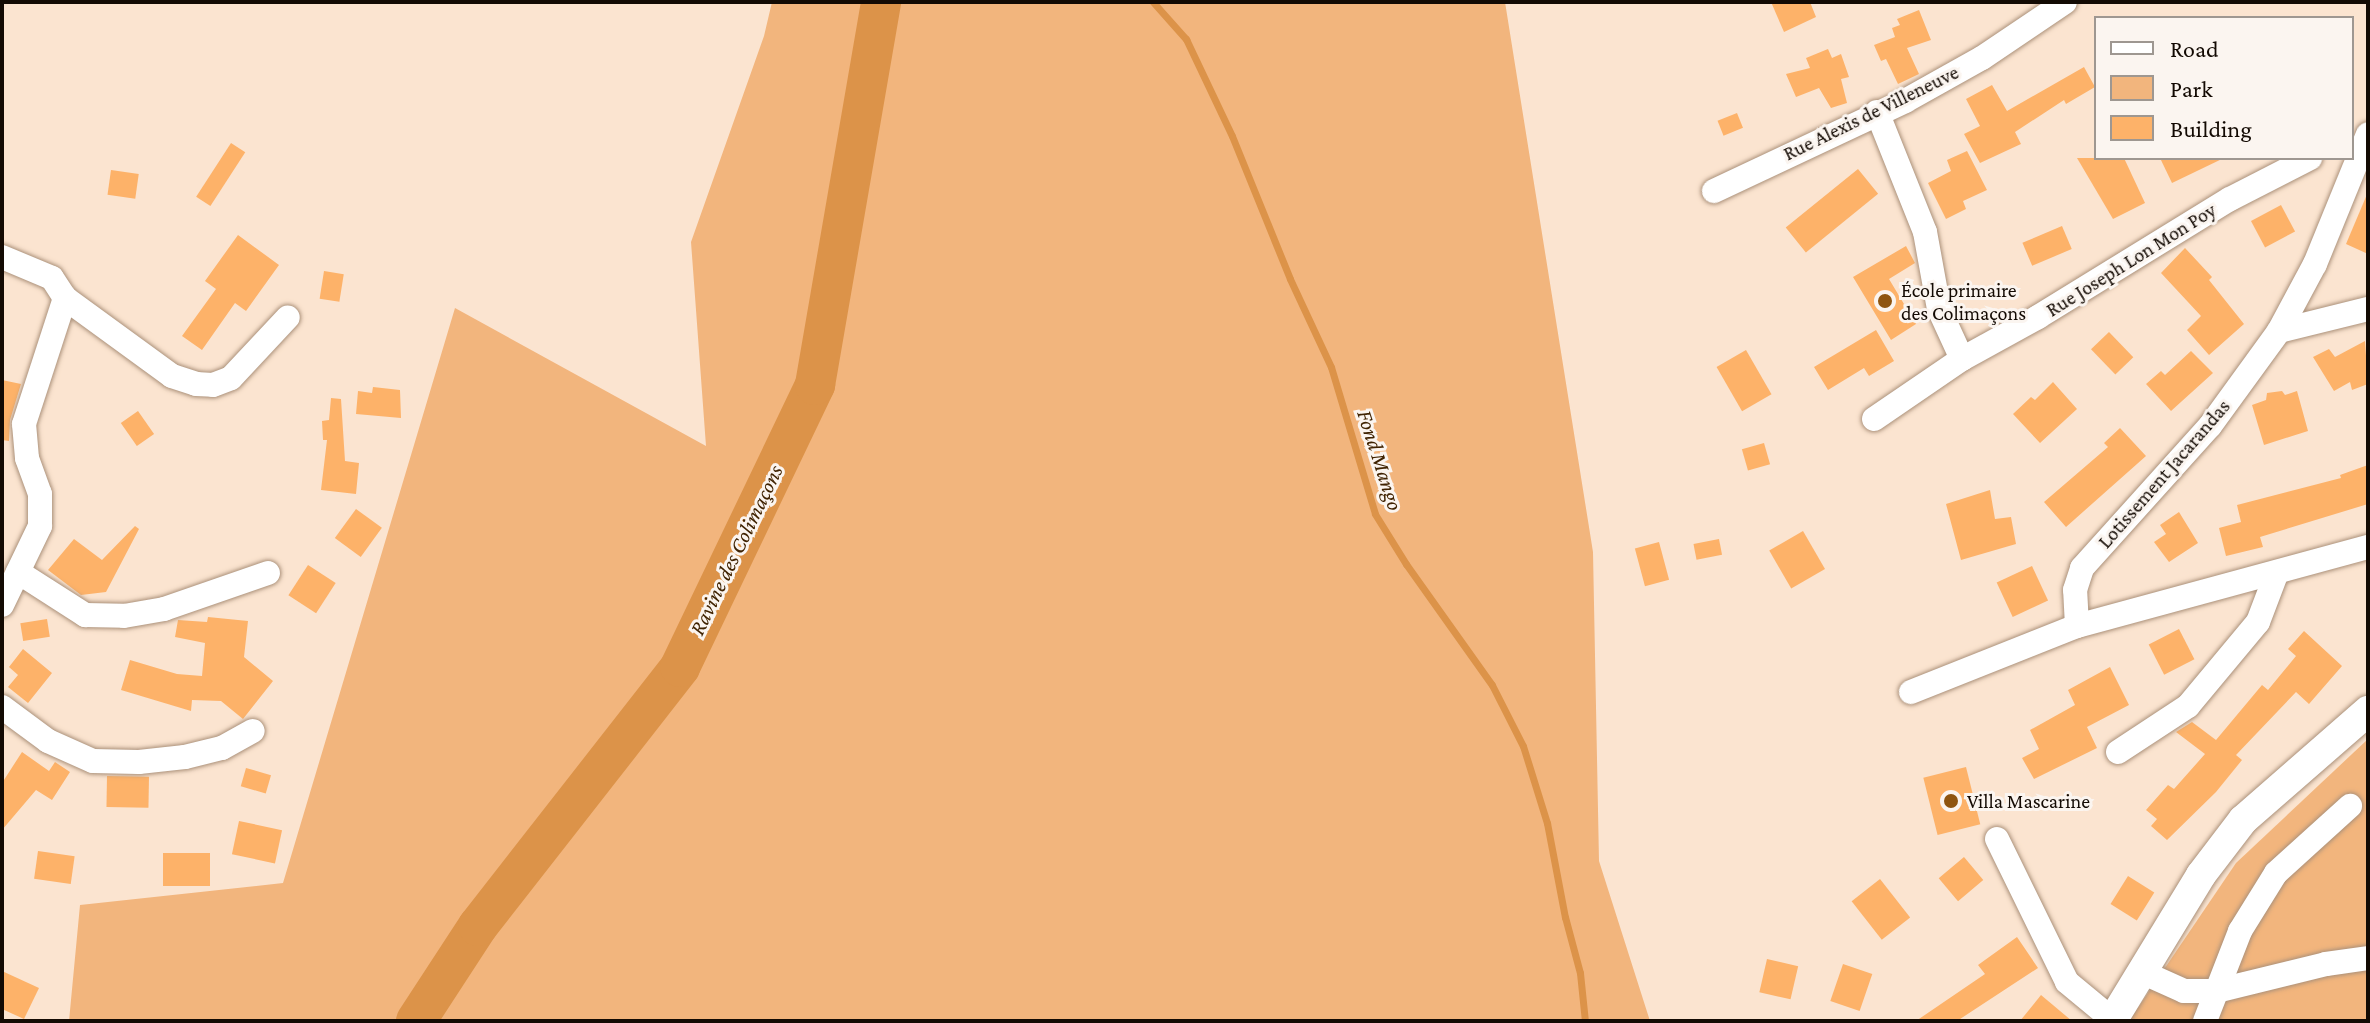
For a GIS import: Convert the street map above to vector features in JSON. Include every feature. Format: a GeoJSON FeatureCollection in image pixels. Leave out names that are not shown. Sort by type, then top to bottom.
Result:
{"type":"FeatureCollection","features":[{"type":"Feature","properties":{"kind":"main road"},"geometry":{"type":"LineString","coordinates":[[2112,1021],[2201,875],[2243,820],[2368,711]]}},
{"type":"Feature","properties":{"kind":"street","name":"Rue Alexis de Villeneuve"},"geometry":{"type":"LineString","coordinates":[[1714,191],[1905,101],[1982,58],[2065,2]]}},
{"type":"Feature","properties":{"kind":"street"},"geometry":{"type":"LineString","coordinates":[[1877,112],[1925,232],[1939,309],[1962,359]]}},
{"type":"Feature","properties":{"kind":"street","name":"Lotissement Jacarandas"},"geometry":{"type":"LineString","coordinates":[[2077,626],[2075,590],[2082,568],[2210,426],[2279,331],[2315,264],[2368,131]]}},
{"type":"Feature","properties":{"kind":"street","name":"Rue Joseph Lon Mon Poy"},"geometry":{"type":"LineString","coordinates":[[1874,419],[1962,359],[2038,317],[2230,199],[2306,160]]}},
{"type":"Feature","properties":{"kind":"street"},"geometry":{"type":"LineString","coordinates":[[2,257],[52,278],[65,298],[172,376],[196,384],[213,385],[231,378],[288,317]]}},
{"type":"Feature","properties":{"kind":"street"},"geometry":{"type":"LineString","coordinates":[[2,605],[40,526],[42,510],[27,458],[24,424],[65,298]]}},
{"type":"Feature","properties":{"kind":"street"},"geometry":{"type":"LineString","coordinates":[[2279,331],[2368,309]]}},
{"type":"Feature","properties":{"kind":"street"},"geometry":{"type":"LineString","coordinates":[[1911,692],[2077,626],[2368,547]]}},
{"type":"Feature","properties":{"kind":"street"},"geometry":{"type":"LineString","coordinates":[[18,572],[85,615],[124,616],[164,609],[268,573]]}},
{"type":"Feature","properties":{"kind":"street"},"geometry":{"type":"LineString","coordinates":[[2118,752],[2188,706],[2258,622],[2277,572]]}},
{"type":"Feature","properties":{"kind":"street"},"geometry":{"type":"LineString","coordinates":[[2,707],[48,741],[93,761],[139,762],[185,757],[222,748],[253,731]]}},
{"type":"Feature","properties":{"kind":"street"},"geometry":{"type":"LineString","coordinates":[[2205,1021],[2240,931],[2276,873],[2350,806]]}},
{"type":"Feature","properties":{"kind":"street"},"geometry":{"type":"LineString","coordinates":[[1997,839],[2067,982],[2112,1021]]}},
{"type":"Feature","properties":{"kind":"street"},"geometry":{"type":"LineString","coordinates":[[2144,973],[2184,991],[2216,991],[2326,964],[2368,958]]}},
{"type":"Feature","properties":{"kind":"green space"},"geometry":{"type":"Polygon","coordinates":[[[772,2],[1505,2],[1593,552],[1599,861],[1650,1021],[69,1021],[80,905],[283,883],[455,308],[706,446],[691,242],[764,36],[772,2]]]}},
{"type":"Feature","properties":{"kind":"green space"},"geometry":{"type":"Polygon","coordinates":[[[2368,739],[2368,1021],[2129,1021],[2236,863],[2368,739]]]}},
{"type":"Feature","properties":{"kind":"building"},"geometry":{"type":"Polygon","coordinates":[[[1771,2],[1810,2],[1816,17],[1784,32],[1771,2]]]}},
{"type":"Feature","properties":{"kind":"building"},"geometry":{"type":"Polygon","coordinates":[[[1919,10],[1931,40],[1907,48],[1919,74],[1898,84],[1886,59],[1881,61],[1874,45],[1895,37],[1892,28],[1900,25],[1897,19],[1919,10]]]}},
{"type":"Feature","properties":{"kind":"building"},"geometry":{"type":"Polygon","coordinates":[[[1828,49],[1832,58],[1841,54],[1849,77],[1841,79],[1847,103],[1831,108],[1819,88],[1796,97],[1786,74],[1810,68],[1806,58],[1828,49]]]}},
{"type":"Feature","properties":{"kind":"building"},"geometry":{"type":"Polygon","coordinates":[[[2084,67],[2094,85],[2066,104],[2064,100],[2015,132],[2021,144],[1980,163],[1964,134],[1980,126],[1966,99],[1992,85],[2007,111],[2084,67]]]}},
{"type":"Feature","properties":{"kind":"building"},"geometry":{"type":"Polygon","coordinates":[[[1737,113],[1743,128],[1724,136],[1718,121],[1737,113]]]}},
{"type":"Feature","properties":{"kind":"building"},"geometry":{"type":"Polygon","coordinates":[[[231,143],[245,152],[210,206],[196,197],[231,143]]]}},
{"type":"Feature","properties":{"kind":"building"},"geometry":{"type":"Polygon","coordinates":[[[1967,151],[1987,190],[1963,201],[1966,209],[1946,219],[1928,183],[1951,171],[1947,160],[1967,151]]]}},
{"type":"Feature","properties":{"kind":"building"},"geometry":{"type":"Polygon","coordinates":[[[2077,158],[2125,160],[2145,203],[2113,219],[2077,158]]]}},
{"type":"Feature","properties":{"kind":"building"},"geometry":{"type":"Polygon","coordinates":[[[2161,160],[2220,160],[2172,183],[2161,160]]]}},
{"type":"Feature","properties":{"kind":"building"},"geometry":{"type":"Polygon","coordinates":[[[1858,169],[1878,194],[1806,252],[1786,228],[1858,169]]]}},
{"type":"Feature","properties":{"kind":"building"},"geometry":{"type":"Polygon","coordinates":[[[111,170],[139,174],[135,199],[108,195],[111,170]]]}},
{"type":"Feature","properties":{"kind":"building"},"geometry":{"type":"Polygon","coordinates":[[[2368,192],[2368,254],[2346,244],[2368,192]]]}},
{"type":"Feature","properties":{"kind":"building"},"geometry":{"type":"Polygon","coordinates":[[[2281,205],[2295,231],[2265,247],[2251,221],[2281,205]]]}},
{"type":"Feature","properties":{"kind":"building"},"geometry":{"type":"Polygon","coordinates":[[[2062,226],[2072,249],[2032,266],[2022,243],[2062,226]]]}},
{"type":"Feature","properties":{"kind":"building"},"geometry":{"type":"Polygon","coordinates":[[[238,235],[279,265],[246,311],[235,303],[202,350],[182,336],[216,289],[205,281],[238,235]]]}},
{"type":"Feature","properties":{"kind":"building"},"geometry":{"type":"Polygon","coordinates":[[[1906,246],[1915,263],[1889,279],[1916,324],[1891,340],[1853,277],[1906,246]]]}},
{"type":"Feature","properties":{"kind":"building"},"geometry":{"type":"Polygon","coordinates":[[[2185,248],[2212,277],[2209,280],[2244,324],[2209,355],[2187,330],[2201,316],[2161,273],[2185,248]]]}},
{"type":"Feature","properties":{"kind":"building"},"geometry":{"type":"Polygon","coordinates":[[[324,271],[344,274],[339,302],[320,299],[324,271]]]}},
{"type":"Feature","properties":{"kind":"building"},"geometry":{"type":"Polygon","coordinates":[[[1876,330],[1894,361],[1869,376],[1864,368],[1828,390],[1814,367],[1876,330]]]}},
{"type":"Feature","properties":{"kind":"building"},"geometry":{"type":"Polygon","coordinates":[[[2109,332],[2133,357],[2115,375],[2091,349],[2109,332]]]}},
{"type":"Feature","properties":{"kind":"building"},"geometry":{"type":"Polygon","coordinates":[[[2365,341],[2368,384],[2352,390],[2350,382],[2334,391],[2313,357],[2329,349],[2335,357],[2365,341]]]}},
{"type":"Feature","properties":{"kind":"building"},"geometry":{"type":"Polygon","coordinates":[[[1746,350],[1772,394],[1742,411],[1717,367],[1746,350]]]}},
{"type":"Feature","properties":{"kind":"building"},"geometry":{"type":"Polygon","coordinates":[[[2191,351],[2213,373],[2171,411],[2146,384],[2161,371],[2165,375],[2191,351]]]}},
{"type":"Feature","properties":{"kind":"building"},"geometry":{"type":"Polygon","coordinates":[[[2,380],[21,384],[10,420],[9,441],[2,440],[2,380]]]}},
{"type":"Feature","properties":{"kind":"building"},"geometry":{"type":"Polygon","coordinates":[[[2053,382],[2077,409],[2040,443],[2013,414],[2031,397],[2035,400],[2053,382]]]}},
{"type":"Feature","properties":{"kind":"building"},"geometry":{"type":"Polygon","coordinates":[[[373,387],[400,390],[401,418],[356,414],[358,391],[372,393],[373,387]]]}},
{"type":"Feature","properties":{"kind":"building"},"geometry":{"type":"Polygon","coordinates":[[[2282,391],[2285,395],[2297,391],[2308,431],[2264,445],[2252,405],[2266,400],[2267,393],[2282,391]]]}},
{"type":"Feature","properties":{"kind":"building"},"geometry":{"type":"Polygon","coordinates":[[[331,398],[341,399],[345,461],[359,463],[356,494],[321,490],[327,440],[323,440],[322,421],[329,420],[331,398]]]}},
{"type":"Feature","properties":{"kind":"building"},"geometry":{"type":"Polygon","coordinates":[[[138,411],[154,434],[137,446],[121,423],[138,411]]]}},
{"type":"Feature","properties":{"kind":"building"},"geometry":{"type":"Polygon","coordinates":[[[2120,428],[2146,456],[2066,527],[2044,502],[2108,447],[2104,443],[2120,428]]]}},
{"type":"Feature","properties":{"kind":"building"},"geometry":{"type":"Polygon","coordinates":[[[1764,443],[1770,464],[1748,470],[1742,449],[1764,443]]]}},
{"type":"Feature","properties":{"kind":"building"},"geometry":{"type":"Polygon","coordinates":[[[2368,465],[2368,504],[2260,537],[2263,547],[2226,556],[2219,528],[2241,522],[2237,505],[2341,478],[2340,475],[2368,465]]]}},
{"type":"Feature","properties":{"kind":"building"},"geometry":{"type":"Polygon","coordinates":[[[1990,490],[1995,519],[2011,517],[2016,544],[1961,560],[1946,504],[1990,490]]]}},
{"type":"Feature","properties":{"kind":"building"},"geometry":{"type":"Polygon","coordinates":[[[356,509],[382,528],[361,557],[335,538],[356,509]]]}},
{"type":"Feature","properties":{"kind":"building"},"geometry":{"type":"Polygon","coordinates":[[[2179,512],[2198,543],[2169,562],[2154,542],[2166,534],[2160,525],[2179,512]]]}},
{"type":"Feature","properties":{"kind":"building"},"geometry":{"type":"Polygon","coordinates":[[[135,526],[139,529],[106,592],[81,595],[48,570],[74,539],[102,560],[135,526]]]}},
{"type":"Feature","properties":{"kind":"building"},"geometry":{"type":"Polygon","coordinates":[[[1803,531],[1825,569],[1791,589],[1769,550],[1803,531]]]}},
{"type":"Feature","properties":{"kind":"building"},"geometry":{"type":"Polygon","coordinates":[[[1719,539],[1722,555],[1697,560],[1693,544],[1719,539]]]}},
{"type":"Feature","properties":{"kind":"building"},"geometry":{"type":"Polygon","coordinates":[[[1659,542],[1669,580],[1645,586],[1635,548],[1659,542]]]}},
{"type":"Feature","properties":{"kind":"building"},"geometry":{"type":"Polygon","coordinates":[[[308,565],[336,583],[316,613],[288,595],[308,565]]]}},
{"type":"Feature","properties":{"kind":"building"},"geometry":{"type":"Polygon","coordinates":[[[2032,566],[2048,600],[2013,617],[1997,582],[2032,566]]]}},
{"type":"Feature","properties":{"kind":"building"},"geometry":{"type":"Polygon","coordinates":[[[208,617],[248,621],[244,657],[273,681],[243,719],[221,701],[192,700],[191,711],[121,690],[130,660],[177,674],[202,676],[205,643],[175,637],[178,620],[207,622],[208,617]]]}},
{"type":"Feature","properties":{"kind":"building"},"geometry":{"type":"Polygon","coordinates":[[[47,619],[50,637],[23,641],[20,623],[47,619]]]}},
{"type":"Feature","properties":{"kind":"building"},"geometry":{"type":"Polygon","coordinates":[[[2179,629],[2194,659],[2164,675],[2149,644],[2179,629]]]}},
{"type":"Feature","properties":{"kind":"building"},"geometry":{"type":"Polygon","coordinates":[[[2304,631],[2342,666],[2309,704],[2296,692],[2236,755],[2242,760],[2216,792],[2167,840],[2151,826],[2157,819],[2146,810],[2168,785],[2174,789],[2205,754],[2176,732],[2192,722],[2216,740],[2262,685],[2268,690],[2296,656],[2288,649],[2304,631]]]}},
{"type":"Feature","properties":{"kind":"building"},"geometry":{"type":"Polygon","coordinates":[[[23,649],[52,673],[28,703],[8,687],[18,675],[9,667],[23,649]]]}},
{"type":"Feature","properties":{"kind":"building"},"geometry":{"type":"Polygon","coordinates":[[[2110,667],[2129,705],[2087,727],[2097,748],[2034,779],[2022,758],[2039,749],[2030,730],[2075,705],[2068,690],[2110,667]]]}},
{"type":"Feature","properties":{"kind":"building"},"geometry":{"type":"Polygon","coordinates":[[[22,752],[49,771],[55,762],[70,772],[52,800],[36,790],[2,830],[2,783],[22,752]]]}},
{"type":"Feature","properties":{"kind":"building"},"geometry":{"type":"Polygon","coordinates":[[[1966,767],[1980,824],[1938,835],[1923,778],[1966,767]]]}},
{"type":"Feature","properties":{"kind":"building"},"geometry":{"type":"Polygon","coordinates":[[[246,768],[271,775],[266,793],[241,786],[246,768]]]}},
{"type":"Feature","properties":{"kind":"building"},"geometry":{"type":"Polygon","coordinates":[[[107,776],[149,777],[148,808],[106,807],[107,776]]]}},
{"type":"Feature","properties":{"kind":"building"},"geometry":{"type":"Polygon","coordinates":[[[239,821],[282,830],[275,863],[232,854],[239,821]]]}},
{"type":"Feature","properties":{"kind":"building"},"geometry":{"type":"Polygon","coordinates":[[[38,851],[75,856],[71,884],[34,879],[38,851]]]}},
{"type":"Feature","properties":{"kind":"building"},"geometry":{"type":"Polygon","coordinates":[[[163,853],[210,853],[210,886],[163,886],[163,853]]]}},
{"type":"Feature","properties":{"kind":"building"},"geometry":{"type":"Polygon","coordinates":[[[1964,857],[1983,880],[1958,901],[1939,878],[1964,857]]]}},
{"type":"Feature","properties":{"kind":"building"},"geometry":{"type":"Polygon","coordinates":[[[2128,876],[2154,892],[2137,920],[2111,904],[2128,876]]]}},
{"type":"Feature","properties":{"kind":"building"},"geometry":{"type":"Polygon","coordinates":[[[1880,879],[1910,918],[1882,940],[1852,901],[1880,879]]]}},
{"type":"Feature","properties":{"kind":"building"},"geometry":{"type":"Polygon","coordinates":[[[2017,937],[2038,968],[1957,1021],[1916,1021],[1985,974],[1978,965],[2017,937]]]}},
{"type":"Feature","properties":{"kind":"building"},"geometry":{"type":"Polygon","coordinates":[[[1767,959],[1798,966],[1791,999],[1759,992],[1767,959]]]}},
{"type":"Feature","properties":{"kind":"building"},"geometry":{"type":"Polygon","coordinates":[[[1843,964],[1872,974],[1860,1011],[1830,1001],[1843,964]]]}},
{"type":"Feature","properties":{"kind":"building"},"geometry":{"type":"Polygon","coordinates":[[[2,971],[39,988],[24,1019],[2,1009],[2,971]]]}},
{"type":"Feature","properties":{"kind":"building"},"geometry":{"type":"Polygon","coordinates":[[[2041,995],[2072,1021],[2020,1021],[2041,995]]]}},
{"type":"Feature","properties":{"kind":"waterway","name":"Ravine des Colimaçons"},"geometry":{"type":"LineString","coordinates":[[416,1021],[478,926],[680,667],[815,385],[881,2]]}},
{"type":"Feature","properties":{"kind":"waterway","name":"Fond Mango"},"geometry":{"type":"LineString","coordinates":[[1153,2],[1186,39],[1232,136],[1290,279],[1331,367],[1375,514],[1406,564],[1492,685],[1523,746],[1547,823],[1565,917],[1580,973],[1585,1021]]}},
{"type":"Feature","properties":{"kind":"place","name":"École primaire des Colimaçons"},"geometry":{"type":"Point","coordinates":[1885,301]}},
{"type":"Feature","properties":{"kind":"place","name":"Villa Mascarine"},"geometry":{"type":"Point","coordinates":[1951,801]}}]}
